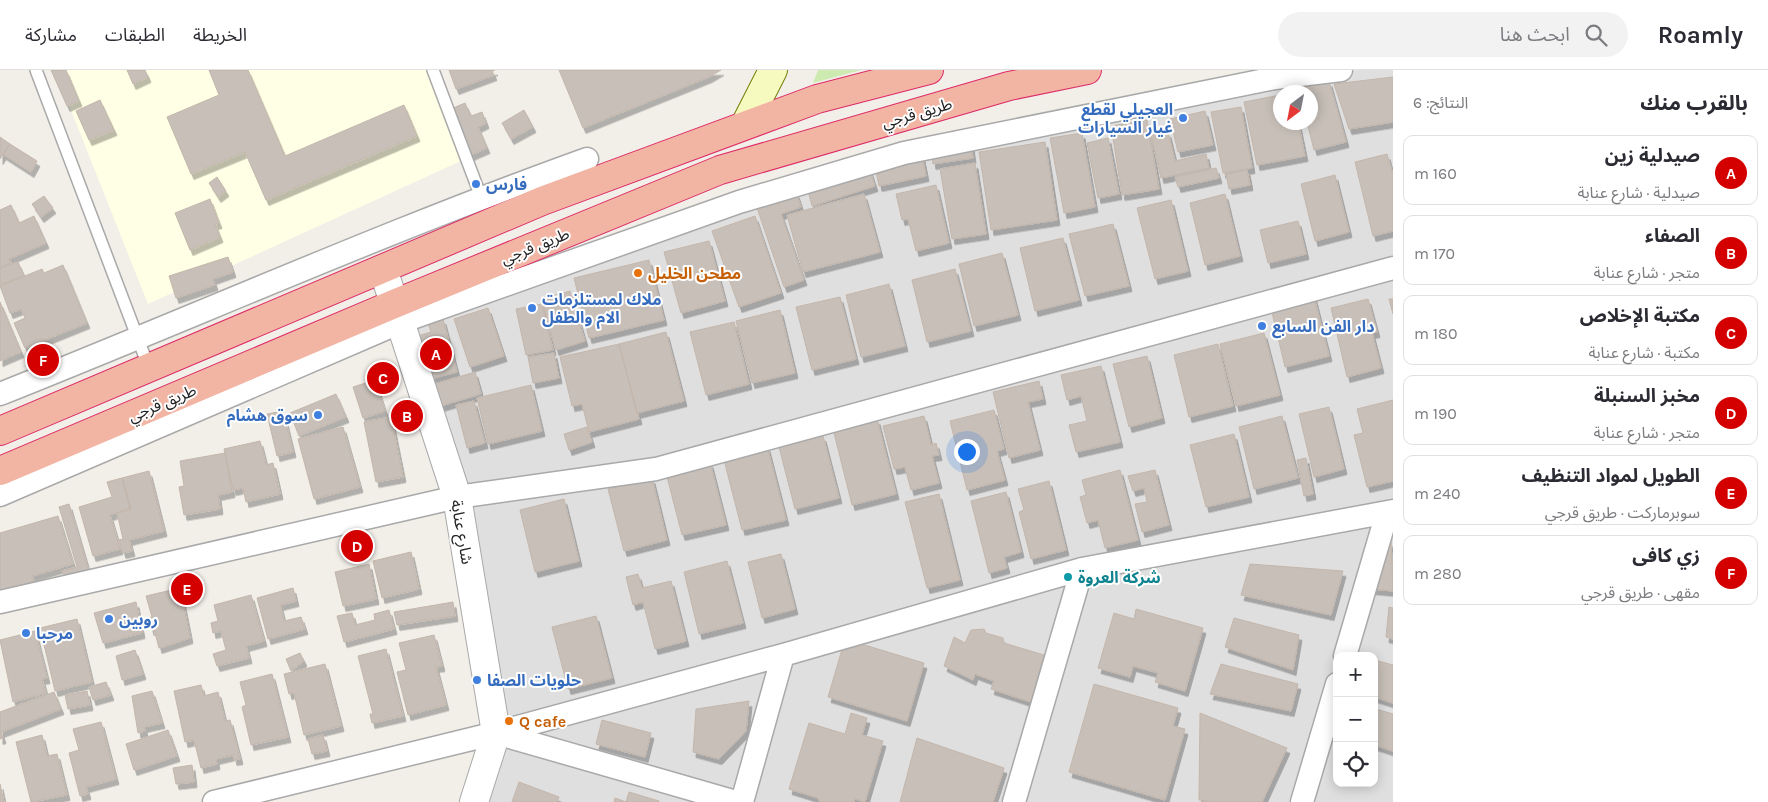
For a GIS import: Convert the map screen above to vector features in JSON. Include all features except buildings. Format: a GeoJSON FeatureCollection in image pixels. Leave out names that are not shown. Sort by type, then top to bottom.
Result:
{"type":"FeatureCollection","features":[{"type":"Feature","properties":{"kind":"highway"},"geometry":{"type":"LineString","coordinates":[[0,431],[542,201],[817,99],[929,70]]}},
{"type":"Feature","properties":{"kind":"highway","name":"طريق قرجي"},"geometry":{"type":"LineString","coordinates":[[0,471],[398,313],[720,170],[1009,86],[1087,70]]}},
{"type":"Feature","properties":{"kind":"main road"},"geometry":{"type":"LineString","coordinates":[[745,125],[773,70]]}},
{"type":"Feature","properties":{"kind":"street"},"geometry":{"type":"LineString","coordinates":[[0,495],[398,313],[739,202],[904,153],[1275,78],[1341,70]]}},
{"type":"Feature","properties":{"kind":"street"},"geometry":{"type":"LineString","coordinates":[[0,394],[481,197],[587,159]]}},
{"type":"Feature","properties":{"kind":"street","name":"شارع عنابة"},"geometry":{"type":"LineString","coordinates":[[383,268],[457,496],[496,733],[474,802]]}},
{"type":"Feature","properties":{"kind":"street"},"geometry":{"type":"LineString","coordinates":[[0,602],[457,496],[656,469],[1393,268]]}},
{"type":"Feature","properties":{"kind":"street"},"geometry":{"type":"LineString","coordinates":[[214,802],[496,733],[783,655],[1082,569],[1390,512],[1346,652]]}},
{"type":"Feature","properties":{"kind":"street"},"geometry":{"type":"LineString","coordinates":[[1014,802],[1082,569]]}},
{"type":"Feature","properties":{"kind":"street"},"geometry":{"type":"LineString","coordinates":[[742,802],[783,655]]}},
{"type":"Feature","properties":{"kind":"street"},"geometry":{"type":"LineString","coordinates":[[1302,802],[1333,697]]}},
{"type":"Feature","properties":{"kind":"street"},"geometry":{"type":"LineString","coordinates":[[496,733],[736,802]]}},
{"type":"Feature","properties":{"kind":"lane"},"geometry":{"type":"LineString","coordinates":[[36,70],[150,368]]}},
{"type":"Feature","properties":{"kind":"lane"},"geometry":{"type":"LineString","coordinates":[[433,70],[481,197]]}},
{"type":"Feature","properties":{"kind":"shaded area"},"geometry":{"type":"Polygon","coordinates":[[[55,70],[438,70],[463,160],[148,304],[55,70]]]}},
{"type":"Feature","properties":{"kind":"shaded area"},"geometry":{"type":"Polygon","coordinates":[[[1359,70],[1393,70],[1393,802],[475,802],[496,733],[457,496],[401,322],[908,156],[1275,80],[1359,70]]]}},
{"type":"Feature","properties":{"kind":"green space"},"geometry":{"type":"Polygon","coordinates":[[[818,70],[861,70],[813,83],[818,70]]]}},
{"type":"Feature","properties":{"kind":"place","name":"العجيلي لقطع غيار السيارات"},"geometry":{"type":"Point","coordinates":[1183,118]}},
{"type":"Feature","properties":{"kind":"place","name":"فارس"},"geometry":{"type":"Point","coordinates":[476,184]}},
{"type":"Feature","properties":{"kind":"place","name":"مطحن الخليل"},"geometry":{"type":"Point","coordinates":[638,273]}},
{"type":"Feature","properties":{"kind":"place","name":"ملاك لمستلزمات الام والطفل"},"geometry":{"type":"Point","coordinates":[532,308]}},
{"type":"Feature","properties":{"kind":"place","name":"دار الفن السابع"},"geometry":{"type":"Point","coordinates":[1262,326]}},
{"type":"Feature","properties":{"kind":"place","name":"صيدلية زين"},"geometry":{"type":"Point","coordinates":[436,354]}},
{"type":"Feature","properties":{"kind":"place","name":"زي كافى"},"geometry":{"type":"Point","coordinates":[43,360]}},
{"type":"Feature","properties":{"kind":"place","name":"مكتبة الإخلاص"},"geometry":{"type":"Point","coordinates":[383,378]}},
{"type":"Feature","properties":{"kind":"place","name":"سوق هشام"},"geometry":{"type":"Point","coordinates":[318,415]}},
{"type":"Feature","properties":{"kind":"place","name":"الصفاء"},"geometry":{"type":"Point","coordinates":[407,416]}},
{"type":"Feature","properties":{"kind":"place","name":"مخبز السنبلة"},"geometry":{"type":"Point","coordinates":[357,546]}},
{"type":"Feature","properties":{"kind":"place","name":"شركة العروة"},"geometry":{"type":"Point","coordinates":[1068,577]}},
{"type":"Feature","properties":{"kind":"place","name":"الطويل لمواد التنظيف"},"geometry":{"type":"Point","coordinates":[187,589]}},
{"type":"Feature","properties":{"kind":"place","name":"روبين"},"geometry":{"type":"Point","coordinates":[109,619]}},
{"type":"Feature","properties":{"kind":"place","name":"مرحبا"},"geometry":{"type":"Point","coordinates":[26,633]}},
{"type":"Feature","properties":{"kind":"place","name":"حلويات الصفا"},"geometry":{"type":"Point","coordinates":[477,680]}},
{"type":"Feature","properties":{"kind":"place","name":"Q cafe"},"geometry":{"type":"Point","coordinates":[509,721]}}]}
